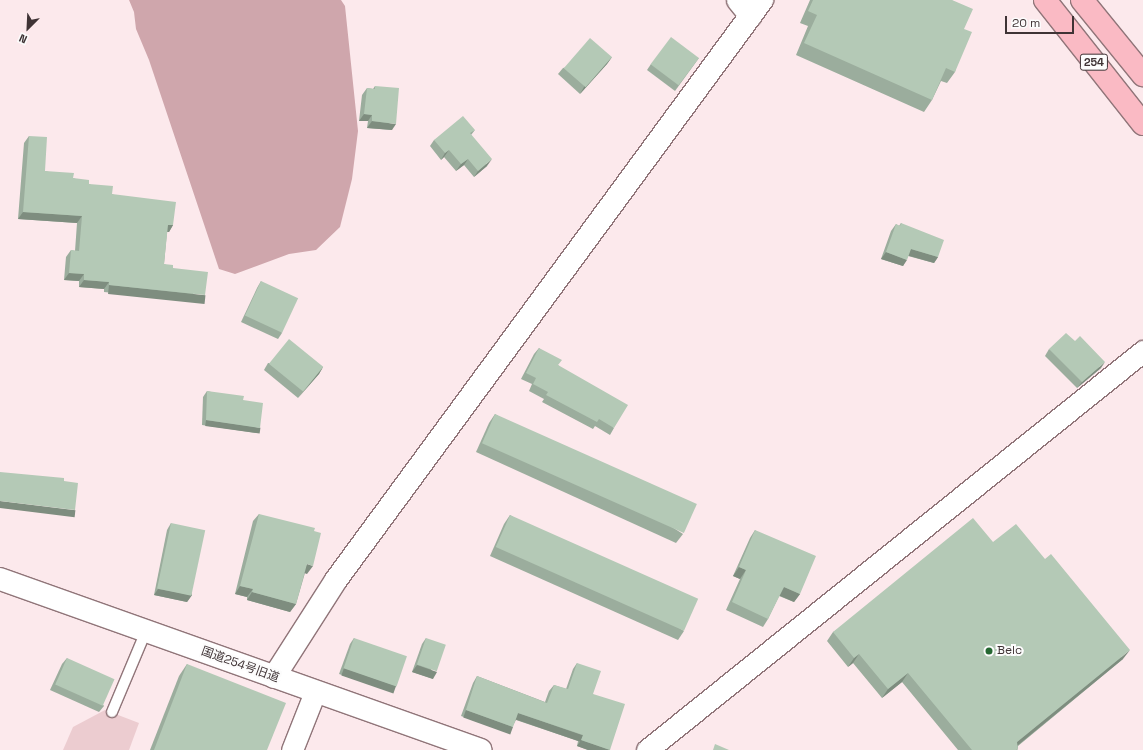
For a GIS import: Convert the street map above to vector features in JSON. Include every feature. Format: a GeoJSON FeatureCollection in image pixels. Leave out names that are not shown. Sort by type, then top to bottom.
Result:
{"type":"FeatureCollection","features":[{"type":"Feature","properties":{"kind":"highway","name":"254"},"geometry":{"type":"LineString","coordinates":[[1045,0],[1143,124]]}},
{"type":"Feature","properties":{"kind":"highway","name":"254"},"geometry":{"type":"LineString","coordinates":[[1082,0],[1143,75]]}},
{"type":"Feature","properties":{"kind":"street"},"geometry":{"type":"LineString","coordinates":[[274,677],[336,580],[750,5]]}},
{"type":"Feature","properties":{"kind":"street"},"geometry":{"type":"LineString","coordinates":[[647,750],[1143,351]]}},
{"type":"Feature","properties":{"kind":"street","name":"国道254号旧道"},"geometry":{"type":"LineString","coordinates":[[0,579],[481,750]]}},
{"type":"Feature","properties":{"kind":"street"},"geometry":{"type":"LineString","coordinates":[[292,750],[316,692]]}},
{"type":"Feature","properties":{"kind":"lane"},"geometry":{"type":"LineString","coordinates":[[112,712],[146,631]]}},
{"type":"Feature","properties":{"kind":"shaded area"},"geometry":{"type":"Polygon","coordinates":[[[129,0],[341,0],[345,6],[358,131],[352,179],[340,227],[316,250],[289,254],[235,274],[219,269],[149,60],[136,29],[134,12],[129,0]]]}},
{"type":"Feature","properties":{"kind":"shaded area"},"geometry":{"type":"Polygon","coordinates":[[[105,710],[139,723],[129,750],[63,750],[73,727],[105,710]]]}},
{"type":"Feature","properties":{"kind":"building"},"geometry":{"type":"Polygon","coordinates":[[[813,0],[952,0],[973,9],[964,29],[972,32],[955,72],[946,68],[932,100],[804,43],[817,15],[808,11],[813,0]]]}},
{"type":"Feature","properties":{"kind":"building"},"geometry":{"type":"Polygon","coordinates":[[[671,37],[699,58],[678,85],[651,64],[671,37]]]}},
{"type":"Feature","properties":{"kind":"building"},"geometry":{"type":"Polygon","coordinates":[[[590,38],[612,57],[586,87],[564,68],[590,38]]]}},
{"type":"Feature","properties":{"kind":"building"},"geometry":{"type":"Polygon","coordinates":[[[375,86],[399,88],[396,124],[372,121],[372,115],[364,114],[367,88],[375,89],[375,86]]]}},
{"type":"Feature","properties":{"kind":"building"},"geometry":{"type":"Polygon","coordinates":[[[463,116],[475,130],[470,133],[492,159],[478,171],[468,159],[461,164],[449,150],[445,153],[434,140],[463,116]]]}},
{"type":"Feature","properties":{"kind":"building"},"geometry":{"type":"Polygon","coordinates":[[[29,136],[47,137],[45,171],[74,173],[73,178],[89,180],[89,184],[113,186],[112,194],[176,202],[173,225],[168,225],[164,264],[173,265],[173,268],[208,272],[205,295],[109,285],[109,282],[84,280],[84,274],[69,273],[71,250],[79,251],[82,216],[23,212],[29,136]]]}},
{"type":"Feature","properties":{"kind":"building"},"geometry":{"type":"Polygon","coordinates":[[[901,223],[944,240],[938,257],[911,249],[907,260],[886,252],[896,224],[900,226],[901,223]]]}},
{"type":"Feature","properties":{"kind":"building"},"geometry":{"type":"Polygon","coordinates":[[[261,281],[298,298],[282,333],[245,315],[261,281]]]}},
{"type":"Feature","properties":{"kind":"building"},"geometry":{"type":"Polygon","coordinates":[[[1066,333],[1075,341],[1080,336],[1105,362],[1082,382],[1049,349],[1066,333]]]}},
{"type":"Feature","properties":{"kind":"building"},"geometry":{"type":"Polygon","coordinates":[[[289,339],[323,367],[303,392],[269,364],[289,339]]]}},
{"type":"Feature","properties":{"kind":"building"},"geometry":{"type":"Polygon","coordinates":[[[539,348],[562,360],[558,365],[628,405],[614,428],[599,419],[597,422],[546,395],[548,392],[533,384],[536,378],[526,373],[539,348]]]}},
{"type":"Feature","properties":{"kind":"building"},"geometry":{"type":"Polygon","coordinates":[[[207,391],[244,396],[243,400],[263,403],[260,428],[206,420],[207,391]]]}},
{"type":"Feature","properties":{"kind":"building"},"geometry":{"type":"Polygon","coordinates":[[[495,414],[697,504],[684,533],[482,443],[495,414]]]}},
{"type":"Feature","properties":{"kind":"building"},"geometry":{"type":"Polygon","coordinates":[[[0,472],[64,478],[64,481],[78,483],[75,510],[0,501],[0,472]]]}},
{"type":"Feature","properties":{"kind":"building"},"geometry":{"type":"Polygon","coordinates":[[[259,514],[315,528],[314,531],[321,533],[313,566],[307,564],[296,604],[252,592],[253,589],[240,586],[259,514]]]}},
{"type":"Feature","properties":{"kind":"building"},"geometry":{"type":"Polygon","coordinates":[[[510,515],[698,599],[684,631],[496,547],[510,515]]]}},
{"type":"Feature","properties":{"kind":"building"},"geometry":{"type":"Polygon","coordinates":[[[973,518],[993,542],[1016,524],[1045,559],[1051,554],[1130,650],[1017,742],[1018,749],[1016,750],[972,750],[908,673],[888,689],[859,654],[854,658],[833,632],[973,518]]]}},
{"type":"Feature","properties":{"kind":"building"},"geometry":{"type":"Polygon","coordinates":[[[171,523],[205,530],[191,596],[157,589],[171,523]]]}},
{"type":"Feature","properties":{"kind":"building"},"geometry":{"type":"Polygon","coordinates":[[[755,530],[816,556],[800,594],[784,587],[768,619],[732,602],[746,570],[739,567],[755,530]]]}},
{"type":"Feature","properties":{"kind":"building"},"geometry":{"type":"Polygon","coordinates":[[[354,638],[407,656],[397,686],[344,668],[354,638]]]}},
{"type":"Feature","properties":{"kind":"building"},"geometry":{"type":"Polygon","coordinates":[[[426,638],[446,645],[437,671],[417,664],[426,638]]]}},
{"type":"Feature","properties":{"kind":"building"},"geometry":{"type":"Polygon","coordinates":[[[67,658],[115,679],[103,706],[55,684],[67,658]]]}},
{"type":"Feature","properties":{"kind":"building"},"geometry":{"type":"Polygon","coordinates":[[[577,663],[601,671],[593,694],[625,704],[610,750],[581,740],[583,735],[518,713],[513,727],[466,710],[477,676],[547,703],[554,685],[568,689],[577,663]]]}},
{"type":"Feature","properties":{"kind":"building"},"geometry":{"type":"Polygon","coordinates":[[[187,664],[286,703],[267,750],[154,750],[187,664]]]}},
{"type":"Feature","properties":{"kind":"building"},"geometry":{"type":"Polygon","coordinates":[[[715,744],[729,750],[713,750],[715,744]]]}},
{"type":"Feature","properties":{"kind":"place","name":"Belc"},"geometry":{"type":"Point","coordinates":[989,651]}}]}
